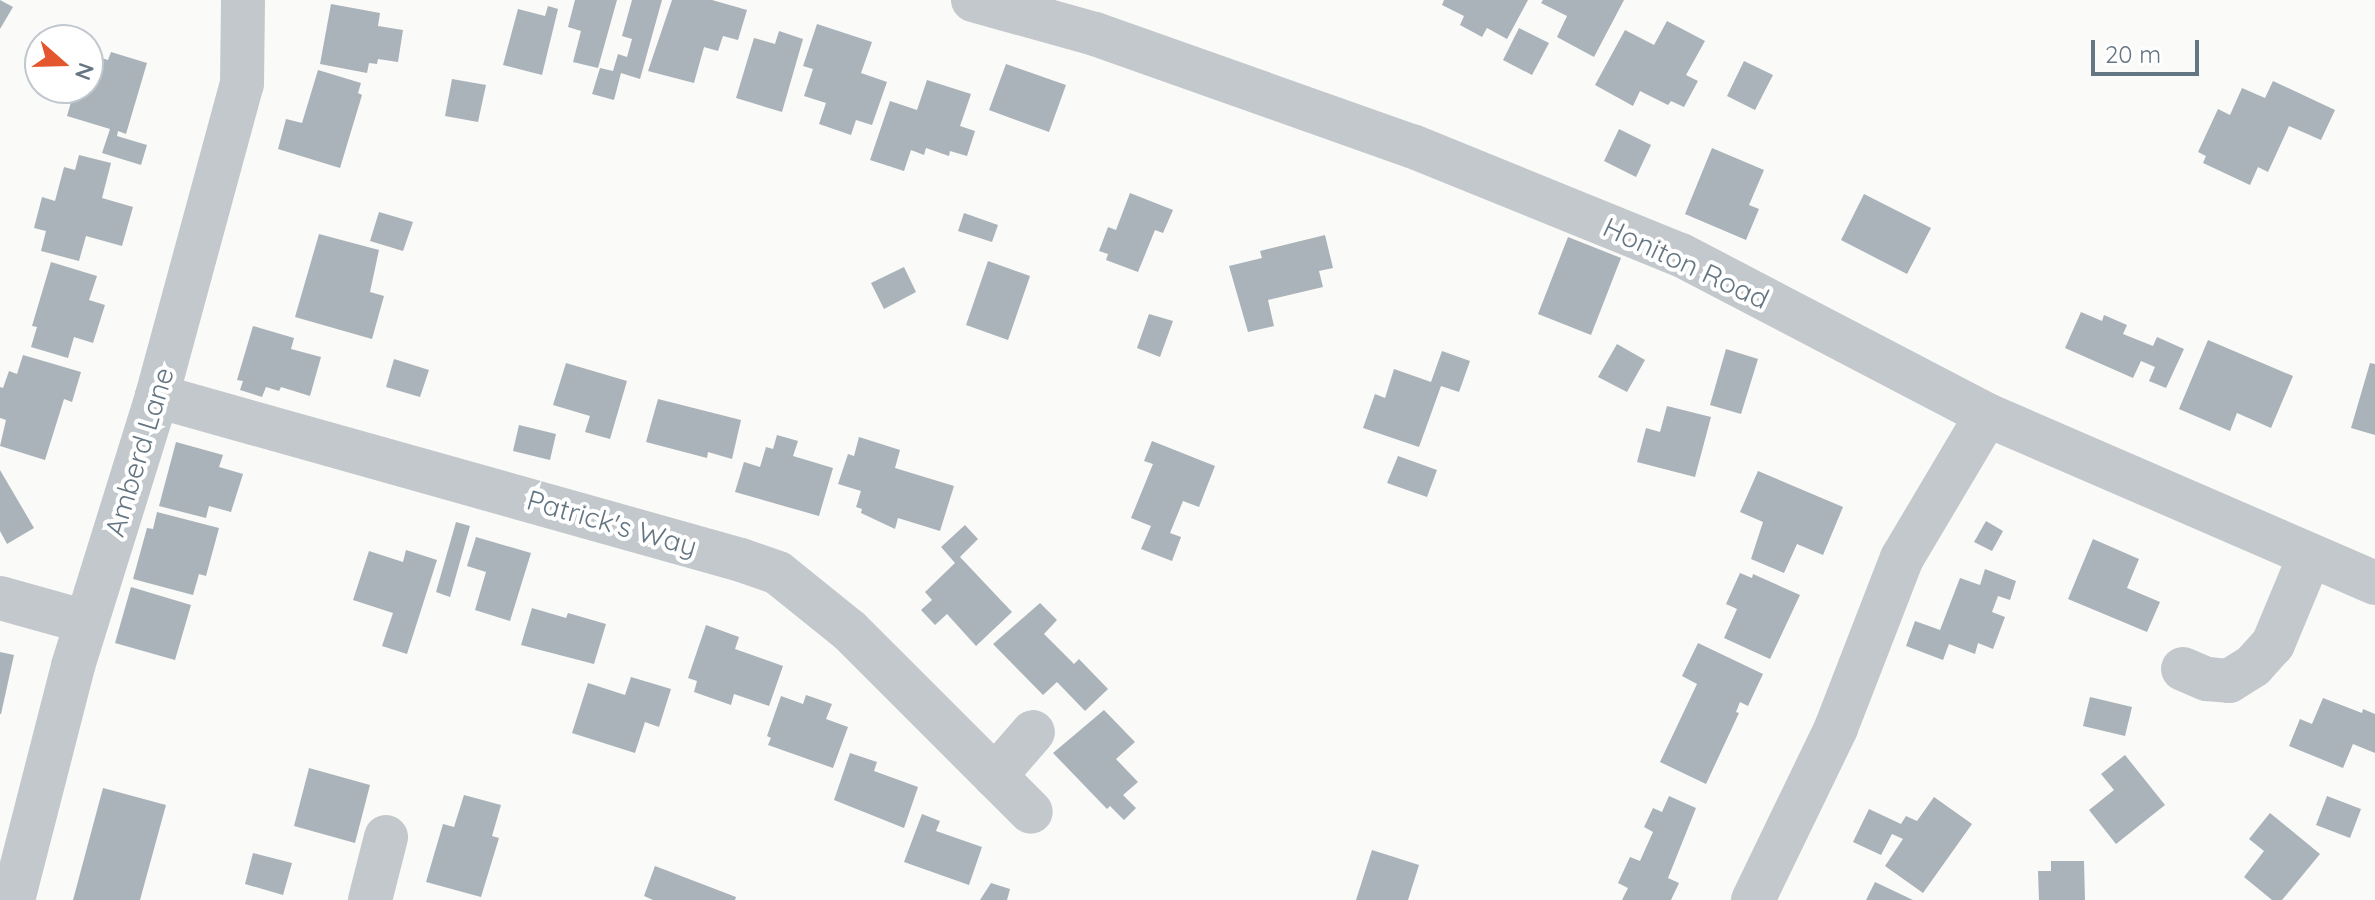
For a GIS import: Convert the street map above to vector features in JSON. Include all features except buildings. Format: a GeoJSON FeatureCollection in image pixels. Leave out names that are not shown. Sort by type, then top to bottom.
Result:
{"type":"FeatureCollection","features":[{"type":"Feature","properties":{"kind":"street","name":"Amberd Lane"},"geometry":{"type":"LineString","coordinates":[[13,900],[86,622],[157,396],[242,84],[243,0]]}},
{"type":"Feature","properties":{"kind":"street","name":"Honiton Road"},"geometry":{"type":"LineString","coordinates":[[973,0],[1095,34],[1412,146],[1681,255],[1987,415],[2375,583]]}},
{"type":"Feature","properties":{"kind":"street","name":"Patrick's Way"},"geometry":{"type":"LineString","coordinates":[[157,396],[778,573],[849,630],[1031,812]]}},
{"type":"Feature","properties":{"kind":"street"},"geometry":{"type":"LineString","coordinates":[[1753,900],[1836,728],[1902,558],[1987,415]]}},
{"type":"Feature","properties":{"kind":"street"},"geometry":{"type":"LineString","coordinates":[[2198,687],[2229,681],[2253,666],[2273,644],[2310,555]]}},
{"type":"Feature","properties":{"kind":"street"},"geometry":{"type":"LineString","coordinates":[[0,598],[86,622]]}},
{"type":"Feature","properties":{"kind":"street"},"geometry":{"type":"LineString","coordinates":[[995,776],[1033,732]]}},
{"type":"Feature","properties":{"kind":"street"},"geometry":{"type":"LineString","coordinates":[[375,899],[386,837]]}}]}
